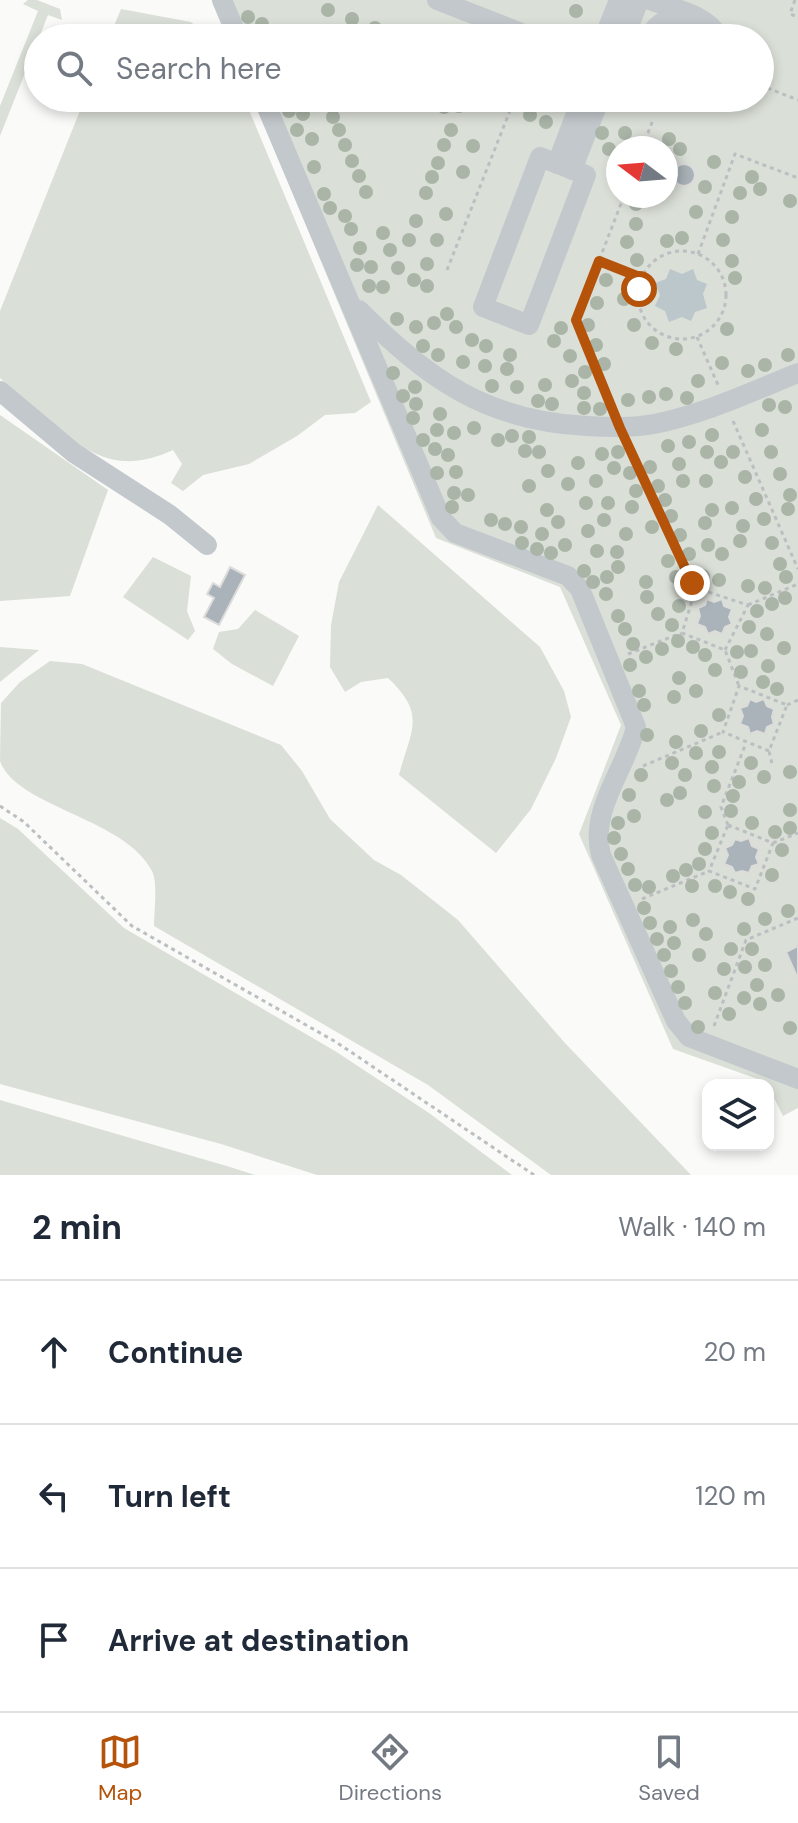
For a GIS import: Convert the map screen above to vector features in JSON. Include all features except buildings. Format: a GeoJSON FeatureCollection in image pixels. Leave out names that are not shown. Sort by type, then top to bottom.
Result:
{"type":"FeatureCollection","features":[{"type":"Feature","properties":{"kind":"street"},"geometry":{"type":"LineString","coordinates":[[222,0],[232,24]]}},
{"type":"Feature","properties":{"kind":"street"},"geometry":{"type":"LineString","coordinates":[[437,0],[498,24]]}},
{"type":"Feature","properties":{"kind":"street"},"geometry":{"type":"LineString","coordinates":[[610,24],[619,0]]}},
{"type":"Feature","properties":{"kind":"street"},"geometry":{"type":"LineString","coordinates":[[630,24],[639,0]]}},
{"type":"Feature","properties":{"kind":"street"},"geometry":{"type":"LineString","coordinates":[[650,0],[699,17],[710,24]]}},
{"type":"Feature","properties":{"kind":"street"},"geometry":{"type":"LineString","coordinates":[[658,24],[669,17],[689,14],[699,17]]}},
{"type":"Feature","properties":{"kind":"street"},"geometry":{"type":"LineString","coordinates":[[269,112],[441,518],[448,528],[466,538],[568,576],[580,589],[636,727],[598,826],[597,841],[681,1031],[707,1045],[798,1079]]}},
{"type":"Feature","properties":{"kind":"street"},"geometry":{"type":"LineString","coordinates":[[564,167],[578,112]]}},
{"type":"Feature","properties":{"kind":"street"},"geometry":{"type":"LineString","coordinates":[[564,167],[593,112]]}},
{"type":"Feature","properties":{"kind":"street"},"geometry":{"type":"LineString","coordinates":[[540,157],[564,167],[586,175],[529,325],[483,307],[540,157]]}},
{"type":"Feature","properties":{"kind":"street"},"geometry":{"type":"LineString","coordinates":[[350,301],[427,373],[493,408],[561,425],[620,428],[652,424],[725,403],[798,373]]}},
{"type":"Feature","properties":{"kind":"street"},"geometry":{"type":"LineString","coordinates":[[0,391],[74,453],[170,515],[207,545]]}},
{"type":"Feature","properties":{"kind":"path"},"geometry":{"type":"LineString","coordinates":[[795,0],[790,14],[798,17]]}},
{"type":"Feature","properties":{"kind":"path"},"geometry":{"type":"LineString","coordinates":[[774,91],[798,100]]}},
{"type":"Feature","properties":{"kind":"path"},"geometry":{"type":"LineString","coordinates":[[447,270],[509,112]]}},
{"type":"Feature","properties":{"kind":"path"},"geometry":{"type":"LineString","coordinates":[[647,136],[653,120]]}},
{"type":"Feature","properties":{"kind":"path"},"geometry":{"type":"LineString","coordinates":[[698,254],[735,154],[798,178]]}},
{"type":"Feature","properties":{"kind":"path"},"geometry":{"type":"LineString","coordinates":[[619,208],[576,320],[620,428],[696,588],[682,633]]}},
{"type":"Feature","properties":{"kind":"path"},"geometry":{"type":"LineString","coordinates":[[698,254],[708,260],[723,278],[726,302],[716,323],[697,337],[675,339],[664,336],[647,321],[639,300],[642,278],[655,260],[665,255],[698,254]]}},
{"type":"Feature","properties":{"kind":"path"},"geometry":{"type":"LineString","coordinates":[[599,261],[642,278]]}},
{"type":"Feature","properties":{"kind":"path"},"geometry":{"type":"LineString","coordinates":[[697,337],[798,569]]}},
{"type":"Feature","properties":{"kind":"path"},"geometry":{"type":"LineString","coordinates":[[725,650],[748,605],[798,584]]}},
{"type":"Feature","properties":{"kind":"path"},"geometry":{"type":"LineString","coordinates":[[696,588],[748,605]]}},
{"type":"Feature","properties":{"kind":"path"},"geometry":{"type":"LineString","coordinates":[[610,661],[682,633],[725,650],[739,686],[723,732]]}},
{"type":"Feature","properties":{"kind":"path"},"geometry":{"type":"LineString","coordinates":[[739,686],[787,705]]}},
{"type":"Feature","properties":{"kind":"path"},"geometry":{"type":"LineString","coordinates":[[772,764],[769,751],[787,705],[798,700]]}},
{"type":"Feature","properties":{"kind":"path"},"geometry":{"type":"LineString","coordinates":[[620,768],[633,770],[723,732],[769,751]]}},
{"type":"Feature","properties":{"kind":"path"},"geometry":{"type":"LineString","coordinates":[[709,871],[728,825],[721,807],[746,742]]}},
{"type":"Feature","properties":{"kind":"path"},"geometry":{"type":"LineString","coordinates":[[0,806],[24,822],[132,926],[336,1042],[534,1175]]}},
{"type":"Feature","properties":{"kind":"path"},"geometry":{"type":"LineString","coordinates":[[728,825],[773,843],[798,833]]}},
{"type":"Feature","properties":{"kind":"path"},"geometry":{"type":"LineString","coordinates":[[624,906],[709,871],[755,889],[773,843]]}},
{"type":"Feature","properties":{"kind":"path"},"geometry":{"type":"LineString","coordinates":[[707,1045],[746,940],[798,918]]}},
{"type":"Feature","properties":{"kind":"shaded area"},"geometry":{"type":"Polygon","coordinates":[[[28,0],[37,0],[60,9],[62,20],[48,15],[44,24],[33,24],[38,11],[23,4],[28,0]]]}},
{"type":"Feature","properties":{"kind":"shaded area"},"geometry":{"type":"Polygon","coordinates":[[[212,0],[798,0],[798,1108],[783,1116],[774,1098],[774,1079],[758,1079],[673,1049],[579,834],[621,725],[560,587],[436,538],[259,112],[774,112],[774,24],[222,24],[212,0]]]}},
{"type":"Feature","properties":{"kind":"shaded area"},"geometry":{"type":"Polygon","coordinates":[[[121,9],[193,24],[115,24],[121,9]]]}},
{"type":"Feature","properties":{"kind":"shaded area"},"geometry":{"type":"Polygon","coordinates":[[[24,46],[24,76],[0,136],[0,106],[24,46]]]}},
{"type":"Feature","properties":{"kind":"shaded area"},"geometry":{"type":"Polygon","coordinates":[[[79,112],[250,112],[371,402],[355,413],[325,415],[297,436],[249,464],[203,475],[183,491],[171,483],[182,464],[173,450],[130,461],[108,458],[91,451],[57,430],[0,378],[0,311],[79,112]]]}},
{"type":"Feature","properties":{"kind":"shaded area"},"geometry":{"type":"Polygon","coordinates":[[[670,269],[682,274],[693,269],[697,280],[707,284],[703,294],[707,308],[695,312],[691,321],[682,317],[669,322],[665,311],[655,306],[660,295],[655,283],[666,279],[670,269]]]}},
{"type":"Feature","properties":{"kind":"shaded area"},"geometry":{"type":"Polygon","coordinates":[[[0,415],[108,490],[70,596],[0,601],[0,415]]]}},
{"type":"Feature","properties":{"kind":"shaded area"},"geometry":{"type":"Polygon","coordinates":[[[378,505],[540,647],[564,691],[571,717],[556,758],[531,809],[496,853],[399,775],[413,723],[408,702],[400,691],[388,678],[361,682],[345,692],[330,667],[331,625],[339,582],[378,505]]]}},
{"type":"Feature","properties":{"kind":"shaded area"},"geometry":{"type":"Polygon","coordinates":[[[153,557],[191,576],[187,611],[195,631],[188,640],[123,597],[153,557]]]}},
{"type":"Feature","properties":{"kind":"shaded area"},"geometry":{"type":"Polygon","coordinates":[[[255,610],[299,636],[273,686],[232,664],[213,649],[219,632],[238,629],[255,610]]]}},
{"type":"Feature","properties":{"kind":"shaded area"},"geometry":{"type":"Polygon","coordinates":[[[0,647],[39,650],[0,682],[0,647]]]}},
{"type":"Feature","properties":{"kind":"shaded area"},"geometry":{"type":"Polygon","coordinates":[[[50,661],[82,664],[281,745],[302,771],[330,819],[374,860],[401,875],[458,920],[564,1042],[691,1175],[551,1175],[428,1085],[154,926],[154,876],[138,853],[119,838],[27,790],[10,777],[0,761],[1,703],[20,682],[50,661]]]}},
{"type":"Feature","properties":{"kind":"shaded area"},"geometry":{"type":"Polygon","coordinates":[[[0,818],[18,829],[124,928],[335,1051],[429,1113],[512,1175],[317,1175],[221,1144],[0,1084],[0,818]]]}},
{"type":"Feature","properties":{"kind":"shaded area"},"geometry":{"type":"Polygon","coordinates":[[[0,1100],[230,1167],[255,1175],[0,1175],[0,1100]]]}},
{"type":"Feature","properties":{"kind":"route"},"geometry":{"type":"LineString","coordinates":[[639,289],[642,278],[599,261],[576,320],[620,428],[692,583]]}}]}
